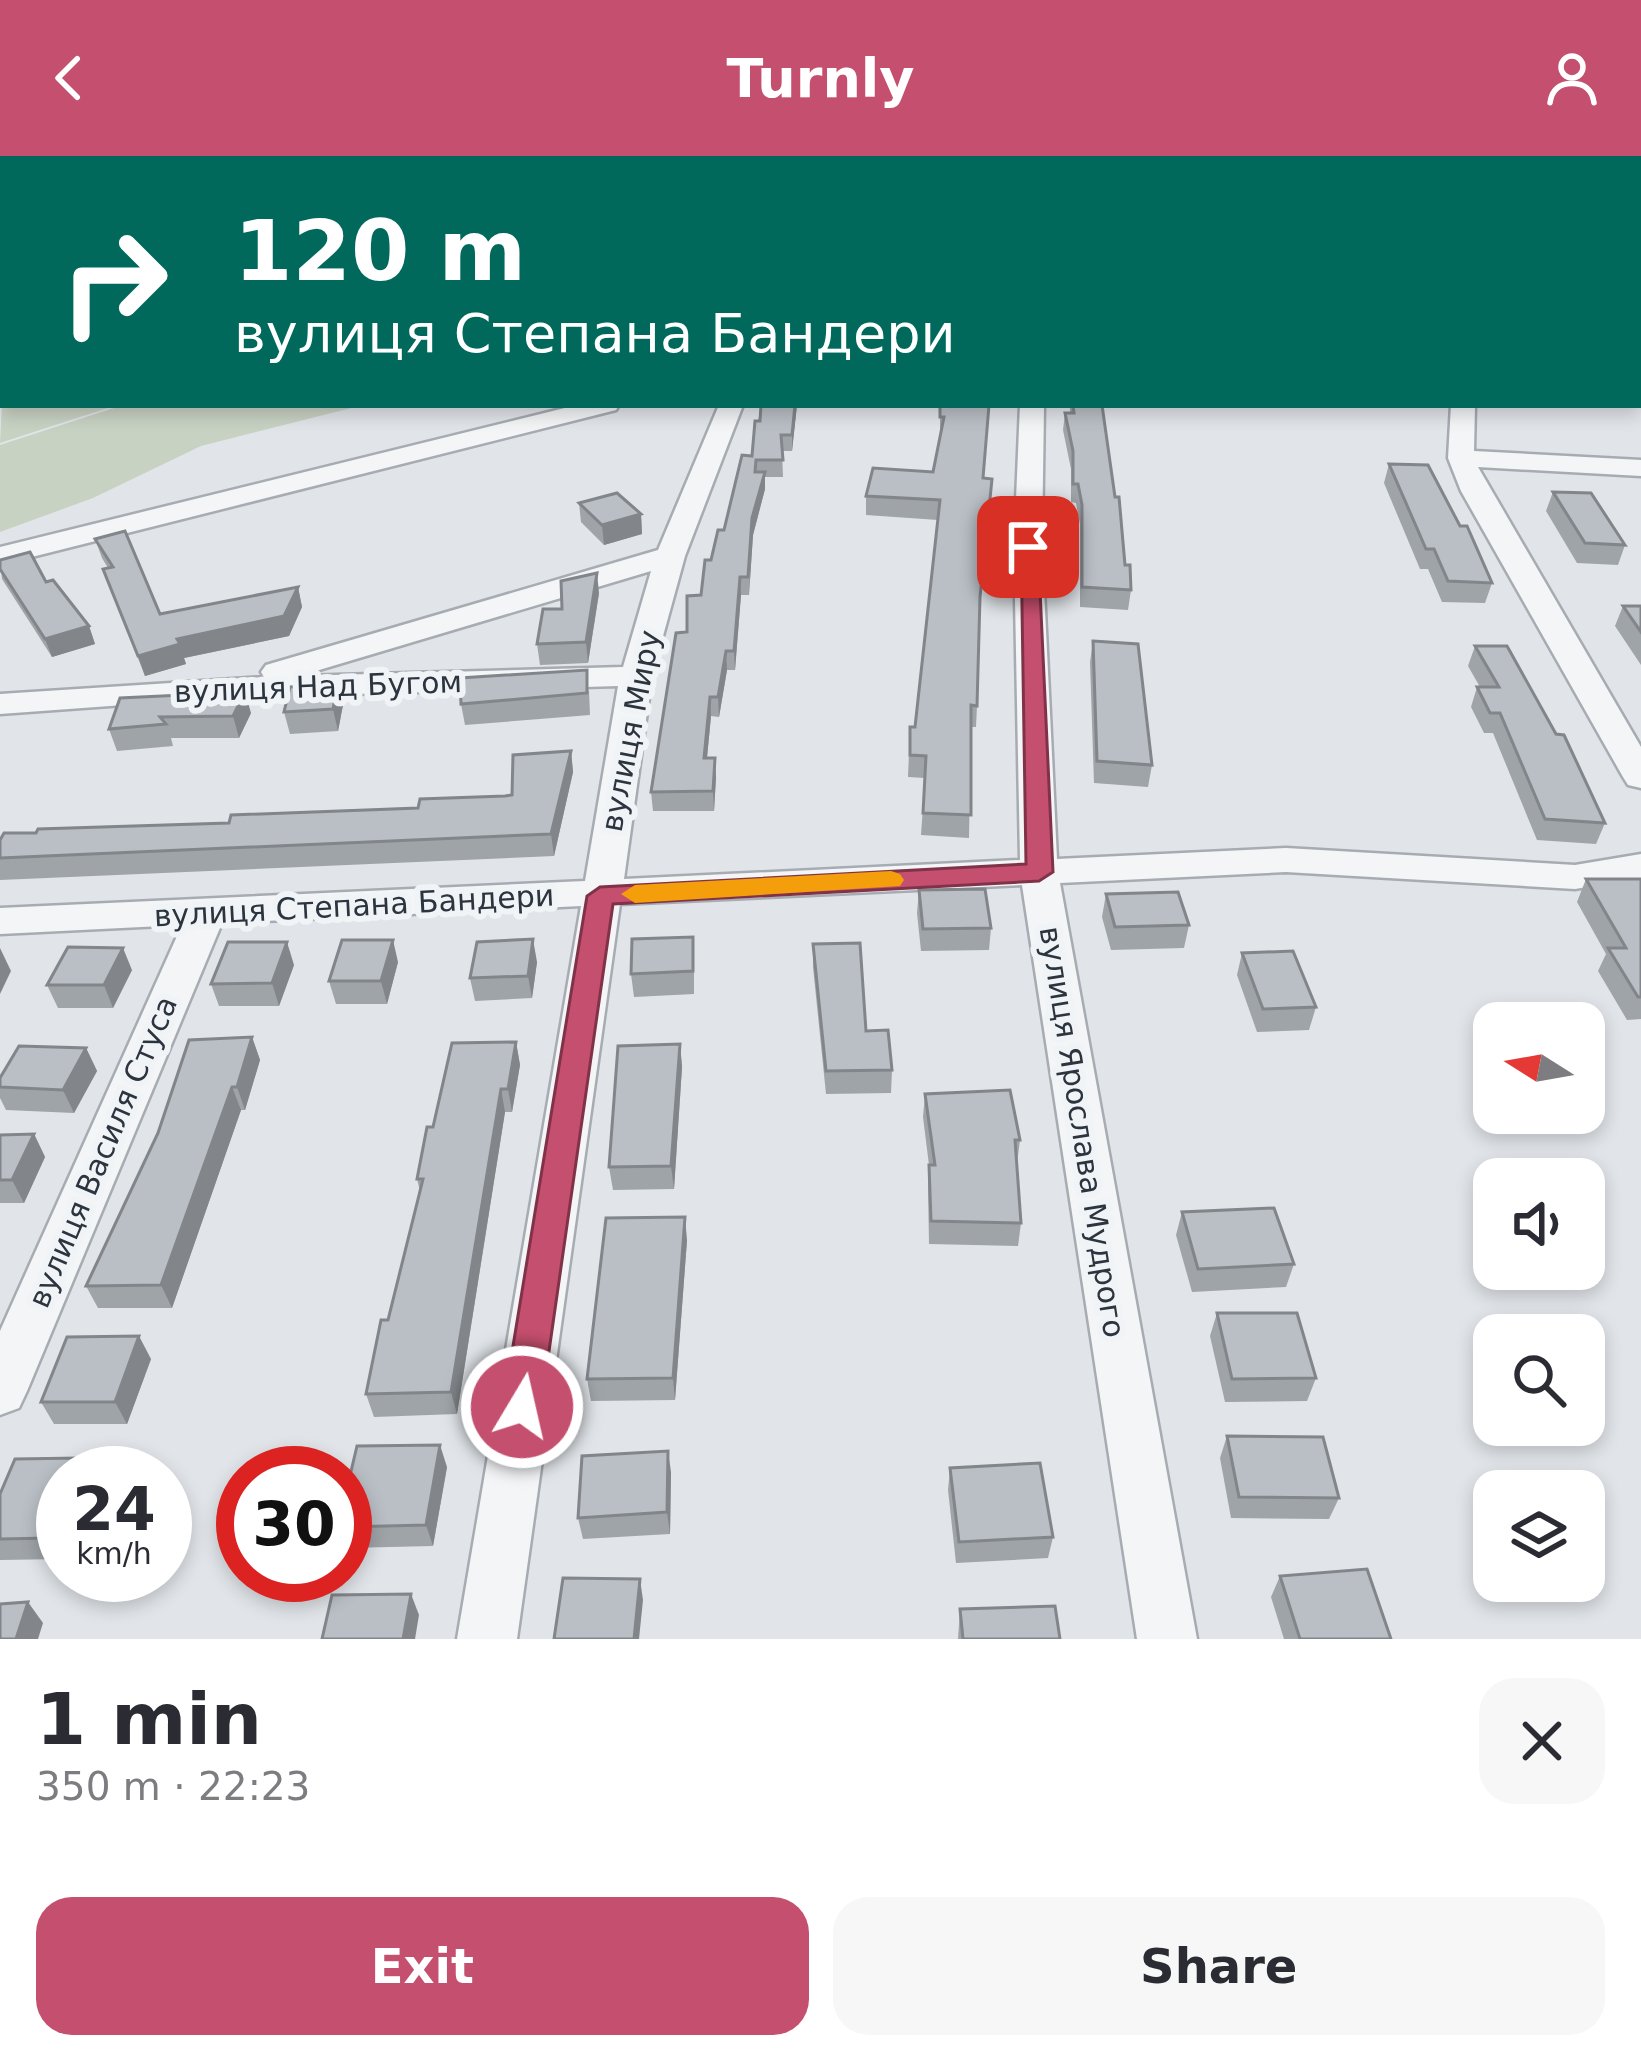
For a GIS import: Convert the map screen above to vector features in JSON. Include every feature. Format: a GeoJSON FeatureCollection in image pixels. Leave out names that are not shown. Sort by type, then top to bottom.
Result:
{"type":"FeatureCollection","features":[{"type":"Feature","properties":{"kind":"street"},"geometry":{"type":"LineString","coordinates":[[0,556],[595,408]]}},
{"type":"Feature","properties":{"kind":"street","name":"вулиця Миру"},"geometry":{"type":"LineString","coordinates":[[487,1639],[636,676],[670,556],[730,408]]}},
{"type":"Feature","properties":{"kind":"street","name":"вулиця Ярослава Мудрого"},"geometry":{"type":"LineString","coordinates":[[1033,408],[1028,547],[1039,872],[1167,1639]]}},
{"type":"Feature","properties":{"kind":"street"},"geometry":{"type":"LineString","coordinates":[[1463,408],[1461,458],[1641,777]]}},
{"type":"Feature","properties":{"kind":"street"},"geometry":{"type":"LineString","coordinates":[[1461,458],[1641,468]]}},
{"type":"Feature","properties":{"kind":"street"},"geometry":{"type":"LineString","coordinates":[[220,688],[670,556]]}},
{"type":"Feature","properties":{"kind":"street","name":"вулиця Над Бугом"},"geometry":{"type":"LineString","coordinates":[[5,694],[636,676]]}},
{"type":"Feature","properties":{"kind":"street"},"geometry":{"type":"LineString","coordinates":[[1600,705],[1641,707]]}},
{"type":"Feature","properties":{"kind":"street","name":"вулиця Степана Бандери"},"geometry":{"type":"LineString","coordinates":[[0,921],[1286,860],[1575,877],[1641,866]]}},
{"type":"Feature","properties":{"kind":"street","name":"вулиця Василя Стуса"},"geometry":{"type":"LineString","coordinates":[[0,1390],[207,914]]}},
{"type":"Feature","properties":{"kind":"green space"},"geometry":{"type":"Polygon","coordinates":[[[2,408],[108,408],[0,443],[2,408]]]}},
{"type":"Feature","properties":{"kind":"green space"},"geometry":{"type":"Polygon","coordinates":[[[114,408],[351,408],[201,446],[93,498],[0,532],[0,445],[114,408]]]}},
{"type":"Feature","properties":{"kind":"building"},"geometry":{"type":"Polygon","coordinates":[[[761,408],[795,408],[792,435],[781,435],[783,460],[756,460],[755,472],[765,472],[752,518],[748,577],[740,577],[734,651],[726,651],[718,697],[710,697],[704,758],[715,758],[713,791],[651,792],[676,633],[687,632],[687,596],[701,595],[705,560],[711,560],[718,530],[724,530],[742,455],[752,456],[755,421],[760,421],[761,408]]]}},
{"type":"Feature","properties":{"kind":"building"},"geometry":{"type":"Polygon","coordinates":[[[940,408],[989,408],[983,478],[992,479],[980,597],[977,706],[971,705],[971,815],[923,813],[926,756],[910,755],[940,500],[866,496],[873,468],[933,472],[944,417],[940,417],[940,408]]]}},
{"type":"Feature","properties":{"kind":"building"},"geometry":{"type":"Polygon","coordinates":[[[1073,408],[1102,408],[1131,590],[1082,587],[1082,505],[1078,484],[1073,484],[1073,451],[1065,413],[1074,413],[1073,408]]]}},
{"type":"Feature","properties":{"kind":"building"},"geometry":{"type":"Polygon","coordinates":[[[1389,464],[1428,465],[1460,526],[1467,526],[1492,583],[1448,581],[1434,549],[1426,549],[1389,464]]]}},
{"type":"Feature","properties":{"kind":"building"},"geometry":{"type":"Polygon","coordinates":[[[1553,492],[1591,493],[1625,545],[1585,543],[1553,492]]]}},
{"type":"Feature","properties":{"kind":"building"},"geometry":{"type":"Polygon","coordinates":[[[617,493],[641,514],[602,525],[579,503],[617,493]]]}},
{"type":"Feature","properties":{"kind":"building"},"geometry":{"type":"Polygon","coordinates":[[[125,531],[160,614],[298,587],[284,616],[177,639],[180,644],[138,656],[103,569],[113,567],[95,539],[125,531]]]}},
{"type":"Feature","properties":{"kind":"building"},"geometry":{"type":"Polygon","coordinates":[[[30,552],[46,582],[53,580],[89,626],[45,639],[0,569],[0,560],[30,552]]]}},
{"type":"Feature","properties":{"kind":"building"},"geometry":{"type":"Polygon","coordinates":[[[597,573],[586,642],[537,644],[543,609],[562,609],[561,581],[597,573]]]}},
{"type":"Feature","properties":{"kind":"building"},"geometry":{"type":"Polygon","coordinates":[[[1623,606],[1641,606],[1641,632],[1623,606]]]}},
{"type":"Feature","properties":{"kind":"building"},"geometry":{"type":"Polygon","coordinates":[[[1093,641],[1138,644],[1152,765],[1097,761],[1093,641]]]}},
{"type":"Feature","properties":{"kind":"building"},"geometry":{"type":"Polygon","coordinates":[[[1475,646],[1507,646],[1556,734],[1564,735],[1605,823],[1545,819],[1500,713],[1490,713],[1477,687],[1499,687],[1475,646]]]}},
{"type":"Feature","properties":{"kind":"building"},"geometry":{"type":"Polygon","coordinates":[[[587,670],[587,693],[461,704],[460,678],[587,670]]]}},
{"type":"Feature","properties":{"kind":"building"},"geometry":{"type":"Polygon","coordinates":[[[338,684],[333,709],[284,712],[290,687],[338,684]]]}},
{"type":"Feature","properties":{"kind":"building"},"geometry":{"type":"Polygon","coordinates":[[[245,692],[233,716],[160,717],[166,724],[109,729],[120,698],[245,692]]]}},
{"type":"Feature","properties":{"kind":"building"},"geometry":{"type":"Polygon","coordinates":[[[571,751],[551,834],[0,858],[4,833],[229,823],[231,815],[418,808],[420,799],[512,795],[513,755],[571,751]]]}},
{"type":"Feature","properties":{"kind":"building"},"geometry":{"type":"Polygon","coordinates":[[[1586,879],[1641,879],[1641,997],[1608,948],[1626,948],[1586,879]]]}},
{"type":"Feature","properties":{"kind":"building"},"geometry":{"type":"Polygon","coordinates":[[[985,889],[991,928],[923,929],[919,890],[985,889]]]}},
{"type":"Feature","properties":{"kind":"building"},"geometry":{"type":"Polygon","coordinates":[[[1178,892],[1189,925],[1115,927],[1106,894],[1178,892]]]}},
{"type":"Feature","properties":{"kind":"building"},"geometry":{"type":"Polygon","coordinates":[[[693,937],[693,971],[631,974],[632,939],[693,937]]]}},
{"type":"Feature","properties":{"kind":"building"},"geometry":{"type":"Polygon","coordinates":[[[533,939],[528,976],[470,978],[477,942],[533,939]]]}},
{"type":"Feature","properties":{"kind":"building"},"geometry":{"type":"Polygon","coordinates":[[[342,940],[393,940],[381,981],[329,981],[342,940]]]}},
{"type":"Feature","properties":{"kind":"building"},"geometry":{"type":"Polygon","coordinates":[[[228,942],[287,942],[272,983],[211,984],[228,942]]]}},
{"type":"Feature","properties":{"kind":"building"},"geometry":{"type":"Polygon","coordinates":[[[860,943],[866,1031],[888,1030],[892,1070],[826,1071],[813,944],[860,943]]]}},
{"type":"Feature","properties":{"kind":"building"},"geometry":{"type":"Polygon","coordinates":[[[68,947],[123,948],[104,985],[47,985],[68,947]]]}},
{"type":"Feature","properties":{"kind":"building"},"geometry":{"type":"Polygon","coordinates":[[[1293,951],[1316,1007],[1263,1009],[1242,953],[1293,951]]]}},
{"type":"Feature","properties":{"kind":"building"},"geometry":{"type":"Polygon","coordinates":[[[252,1037],[161,1285],[86,1286],[158,1133],[189,1040],[252,1037]]]}},
{"type":"Feature","properties":{"kind":"building"},"geometry":{"type":"Polygon","coordinates":[[[516,1042],[508,1089],[501,1089],[451,1392],[366,1394],[381,1320],[388,1320],[423,1179],[417,1179],[427,1127],[433,1127],[452,1043],[516,1042]]]}},
{"type":"Feature","properties":{"kind":"building"},"geometry":{"type":"Polygon","coordinates":[[[680,1044],[671,1166],[609,1167],[618,1046],[680,1044]]]}},
{"type":"Feature","properties":{"kind":"building"},"geometry":{"type":"Polygon","coordinates":[[[19,1046],[86,1048],[63,1090],[0,1087],[0,1078],[19,1046]]]}},
{"type":"Feature","properties":{"kind":"building"},"geometry":{"type":"Polygon","coordinates":[[[1010,1090],[1020,1140],[1015,1140],[1021,1223],[931,1221],[929,1165],[935,1165],[925,1094],[1010,1090]]]}},
{"type":"Feature","properties":{"kind":"building"},"geometry":{"type":"Polygon","coordinates":[[[34,1134],[12,1180],[0,1180],[0,1135],[34,1134]]]}},
{"type":"Feature","properties":{"kind":"building"},"geometry":{"type":"Polygon","coordinates":[[[1274,1208],[1294,1264],[1198,1269],[1182,1212],[1274,1208]]]}},
{"type":"Feature","properties":{"kind":"building"},"geometry":{"type":"Polygon","coordinates":[[[685,1217],[673,1378],[587,1379],[606,1218],[685,1217]]]}},
{"type":"Feature","properties":{"kind":"building"},"geometry":{"type":"Polygon","coordinates":[[[1217,1313],[1297,1313],[1316,1378],[1232,1379],[1217,1313]]]}},
{"type":"Feature","properties":{"kind":"building"},"geometry":{"type":"Polygon","coordinates":[[[139,1336],[115,1402],[41,1402],[67,1337],[139,1336]]]}},
{"type":"Feature","properties":{"kind":"building"},"geometry":{"type":"Polygon","coordinates":[[[1227,1436],[1323,1437],[1339,1498],[1239,1497],[1227,1436]]]}},
{"type":"Feature","properties":{"kind":"building"},"geometry":{"type":"Polygon","coordinates":[[[440,1445],[426,1525],[372,1526],[372,1446],[357,1446],[440,1445]]]}},
{"type":"Feature","properties":{"kind":"building"},"geometry":{"type":"Polygon","coordinates":[[[668,1451],[667,1512],[578,1518],[582,1456],[668,1451]]]}},
{"type":"Feature","properties":{"kind":"building"},"geometry":{"type":"Polygon","coordinates":[[[15,1459],[36,1459],[36,1538],[0,1539],[0,1494],[15,1459]]]}},
{"type":"Feature","properties":{"kind":"building"},"geometry":{"type":"Polygon","coordinates":[[[1040,1463],[1053,1537],[959,1542],[950,1468],[1040,1463]]]}},
{"type":"Feature","properties":{"kind":"building"},"geometry":{"type":"Polygon","coordinates":[[[1367,1569],[1391,1639],[1300,1639],[1280,1576],[1367,1569]]]}},
{"type":"Feature","properties":{"kind":"building"},"geometry":{"type":"Polygon","coordinates":[[[563,1578],[640,1579],[634,1639],[554,1639],[563,1578]]]}},
{"type":"Feature","properties":{"kind":"building"},"geometry":{"type":"Polygon","coordinates":[[[372,1594],[411,1594],[403,1639],[322,1639],[330,1602],[372,1602],[372,1594]]]}},
{"type":"Feature","properties":{"kind":"building"},"geometry":{"type":"Polygon","coordinates":[[[28,1602],[16,1639],[0,1639],[0,1604],[28,1602]]]}},
{"type":"Feature","properties":{"kind":"building"},"geometry":{"type":"Polygon","coordinates":[[[1055,1606],[1060,1639],[963,1639],[960,1609],[1055,1606]]]}},
{"type":"Feature","properties":{"kind":"slow traffic"},"geometry":{"type":"LineString","coordinates":[[635,894],[891,880]]}},
{"type":"Feature","properties":{"kind":"route"},"geometry":{"type":"LineString","coordinates":[[522,1407],[600,896],[1039,872],[1028,547]]}}]}
